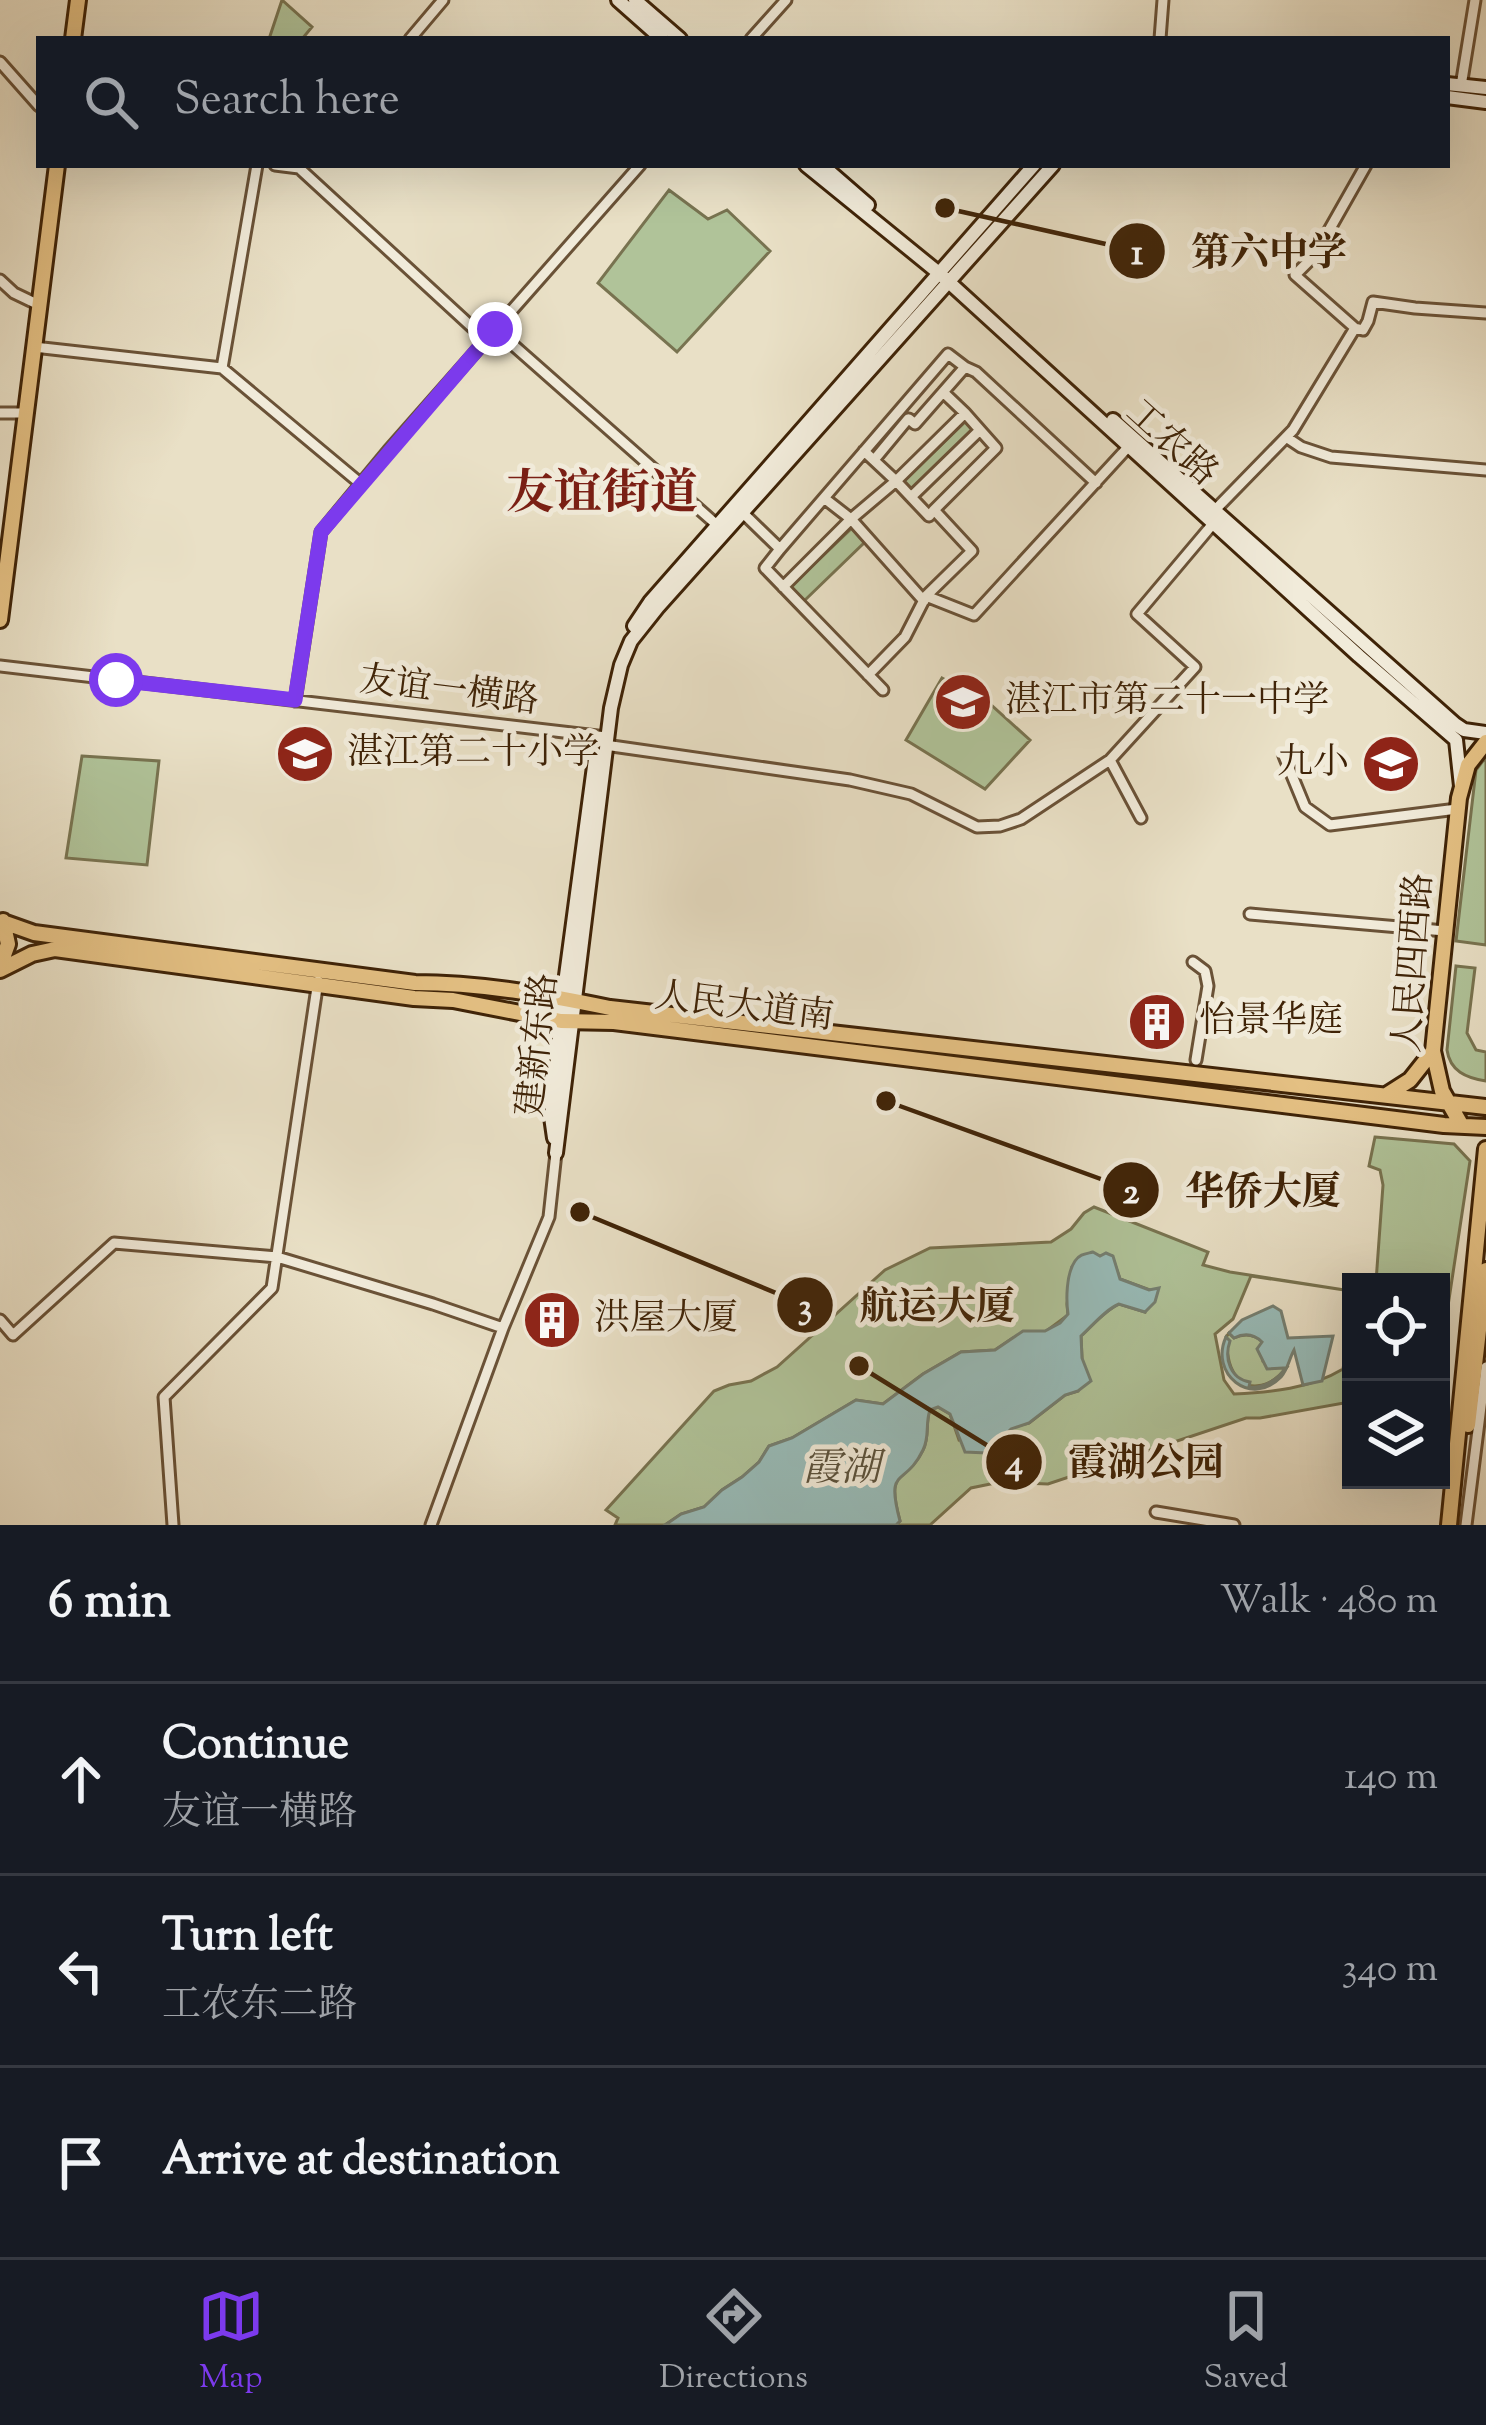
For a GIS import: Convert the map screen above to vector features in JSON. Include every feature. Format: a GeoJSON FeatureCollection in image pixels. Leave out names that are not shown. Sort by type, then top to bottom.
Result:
{"type":"FeatureCollection","features":[{"type":"Feature","properties":{"kind":"main road"},"geometry":{"type":"LineString","coordinates":[[73,36],[78,0]]}},
{"type":"Feature","properties":{"kind":"main road"},"geometry":{"type":"LineString","coordinates":[[0,620],[57,168]]}},
{"type":"Feature","properties":{"kind":"main road"},"geometry":{"type":"LineString","coordinates":[[1459,798],[1468,765],[1486,742]]}},
{"type":"Feature","properties":{"kind":"main road","name":"人民四西路"},"geometry":{"type":"LineString","coordinates":[[1459,798],[1433,1051],[1447,1102],[1462,1126]]}},
{"type":"Feature","properties":{"kind":"main road"},"geometry":{"type":"LineString","coordinates":[[0,968],[8,944],[2,919]]}},
{"type":"Feature","properties":{"kind":"main road","name":"人民大道南"},"geometry":{"type":"LineString","coordinates":[[2,919],[34,933],[567,1022],[638,1025],[1483,1127]]}},
{"type":"Feature","properties":{"kind":"main road","name":"人民大道南"},"geometry":{"type":"LineString","coordinates":[[0,968],[55,949],[568,999],[610,1008],[1486,1107]]}},
{"type":"Feature","properties":{"kind":"main road"},"geometry":{"type":"LineString","coordinates":[[1388,1094],[1411,1081],[1433,1051]]}},
{"type":"Feature","properties":{"kind":"main road"},"geometry":{"type":"LineString","coordinates":[[1454,1525],[1486,1149]]}},
{"type":"Feature","properties":{"kind":"main road"},"geometry":{"type":"LineString","coordinates":[[1454,1525],[1486,1270]]}},
{"type":"Feature","properties":{"kind":"street"},"geometry":{"type":"LineString","coordinates":[[413,36],[443,0]]}},
{"type":"Feature","properties":{"kind":"street"},"geometry":{"type":"LineString","coordinates":[[618,0],[659,36]]}},
{"type":"Feature","properties":{"kind":"street"},"geometry":{"type":"LineString","coordinates":[[635,0],[677,36]]}},
{"type":"Feature","properties":{"kind":"street"},"geometry":{"type":"LineString","coordinates":[[755,36],[786,0]]}},
{"type":"Feature","properties":{"kind":"street"},"geometry":{"type":"LineString","coordinates":[[1160,36],[1163,0]]}},
{"type":"Feature","properties":{"kind":"street"},"geometry":{"type":"LineString","coordinates":[[1475,0],[1454,85],[1486,88]]}},
{"type":"Feature","properties":{"kind":"street"},"geometry":{"type":"LineString","coordinates":[[0,62],[36,103]]}},
{"type":"Feature","properties":{"kind":"street"},"geometry":{"type":"LineString","coordinates":[[1450,97],[1486,102]]}},
{"type":"Feature","properties":{"kind":"street"},"geometry":{"type":"LineString","coordinates":[[222,368],[256,168]]}},
{"type":"Feature","properties":{"kind":"street"},"geometry":{"type":"LineString","coordinates":[[302,168],[486,340]]}},
{"type":"Feature","properties":{"kind":"street"},"geometry":{"type":"LineString","coordinates":[[295,700],[321,532],[637,168]]}},
{"type":"Feature","properties":{"kind":"street","name":"工农路"},"geometry":{"type":"LineString","coordinates":[[810,168],[1464,730],[1486,733]]}},
{"type":"Feature","properties":{"kind":"street","name":"工农路"},"geometry":{"type":"LineString","coordinates":[[825,168],[1129,446],[1216,516],[1456,740],[1459,798]]}},
{"type":"Feature","properties":{"kind":"street"},"geometry":{"type":"LineString","coordinates":[[943,279],[1032,168]]}},
{"type":"Feature","properties":{"kind":"street"},"geometry":{"type":"LineString","coordinates":[[943,279],[1050,168]]}},
{"type":"Feature","properties":{"kind":"street"},"geometry":{"type":"LineString","coordinates":[[1364,168],[1315,255],[1295,275],[1363,330],[1373,302],[1486,313]]}},
{"type":"Feature","properties":{"kind":"street","name":"建新东路"},"geometry":{"type":"LineString","coordinates":[[603,740],[631,641],[943,279]]}},
{"type":"Feature","properties":{"kind":"street","name":"建新东路"},"geometry":{"type":"LineString","coordinates":[[556,1153],[551,1117],[615,660],[650,602],[943,279]]}},
{"type":"Feature","properties":{"kind":"street"},"geometry":{"type":"LineString","coordinates":[[0,280],[39,305]]}},
{"type":"Feature","properties":{"kind":"street"},"geometry":{"type":"LineString","coordinates":[[1216,516],[1286,437],[1355,328]]}},
{"type":"Feature","properties":{"kind":"street"},"geometry":{"type":"LineString","coordinates":[[495,329],[717,525]]}},
{"type":"Feature","properties":{"kind":"street"},"geometry":{"type":"LineString","coordinates":[[34,347],[222,368],[361,484]]}},
{"type":"Feature","properties":{"kind":"street"},"geometry":{"type":"LineString","coordinates":[[883,690],[765,568],[948,354],[976,372],[1096,482]]}},
{"type":"Feature","properties":{"kind":"street"},"geometry":{"type":"LineString","coordinates":[[900,410],[915,424],[965,368]]}},
{"type":"Feature","properties":{"kind":"street"},"geometry":{"type":"LineString","coordinates":[[864,451],[929,516],[996,448],[943,392]]}},
{"type":"Feature","properties":{"kind":"street"},"geometry":{"type":"LineString","coordinates":[[0,413],[27,413]]}},
{"type":"Feature","properties":{"kind":"street"},"geometry":{"type":"LineString","coordinates":[[783,587],[965,413]]}},
{"type":"Feature","properties":{"kind":"street"},"geometry":{"type":"LineString","coordinates":[[874,460],[909,419]]}},
{"type":"Feature","properties":{"kind":"street"},"geometry":{"type":"LineString","coordinates":[[911,497],[980,430]]}},
{"type":"Feature","properties":{"kind":"street"},"geometry":{"type":"LineString","coordinates":[[1286,437],[1331,457],[1486,470]]}},
{"type":"Feature","properties":{"kind":"street"},"geometry":{"type":"LineString","coordinates":[[824,498],[925,598],[974,615],[1129,446]]}},
{"type":"Feature","properties":{"kind":"street"},"geometry":{"type":"LineString","coordinates":[[868,675],[905,637],[925,598],[973,551],[934,510]]}},
{"type":"Feature","properties":{"kind":"street"},"geometry":{"type":"LineString","coordinates":[[743,513],[780,549]]}},
{"type":"Feature","properties":{"kind":"street","name":"友谊一横路"},"geometry":{"type":"LineString","coordinates":[[0,666],[603,740],[850,780],[911,794],[977,827],[1000,826],[1021,819],[1110,760],[1195,667],[1137,614],[1216,516]]}},
{"type":"Feature","properties":{"kind":"street"},"geometry":{"type":"LineString","coordinates":[[1284,756],[1305,807],[1330,825],[1459,798]]}},
{"type":"Feature","properties":{"kind":"street"},"geometry":{"type":"LineString","coordinates":[[1110,760],[1141,818]]}},
{"type":"Feature","properties":{"kind":"street"},"geometry":{"type":"LineString","coordinates":[[1250,914],[1445,932]]}},
{"type":"Feature","properties":{"kind":"street"},"geometry":{"type":"LineString","coordinates":[[1193,962],[1205,971],[1208,986],[1196,1060]]}},
{"type":"Feature","properties":{"kind":"street"},"geometry":{"type":"LineString","coordinates":[[173,1525],[164,1397],[272,1288],[318,977]]}},
{"type":"Feature","properties":{"kind":"street"},"geometry":{"type":"LineString","coordinates":[[1454,1525],[1483,1127]]}},
{"type":"Feature","properties":{"kind":"street"},"geometry":{"type":"LineString","coordinates":[[431,1525],[549,1217],[556,1153]]}},
{"type":"Feature","properties":{"kind":"street"},"geometry":{"type":"LineString","coordinates":[[0,1320],[13,1335],[113,1243],[277,1256],[503,1328]]}},
{"type":"Feature","properties":{"kind":"street"},"geometry":{"type":"LineString","coordinates":[[1454,1525],[1486,1366]]}},
{"type":"Feature","properties":{"kind":"street"},"geometry":{"type":"LineString","coordinates":[[1156,1512],[1234,1525]]}},
{"type":"Feature","properties":{"kind":"green space"},"geometry":{"type":"Polygon","coordinates":[[[282,0],[312,27],[304,36],[270,36],[282,0]]]}},
{"type":"Feature","properties":{"kind":"green space"},"geometry":{"type":"Polygon","coordinates":[[[669,190],[708,219],[727,210],[770,251],[677,352],[598,283],[669,190]]]}},
{"type":"Feature","properties":{"kind":"green space"},"geometry":{"type":"Polygon","coordinates":[[[968,419],[978,430],[912,493],[902,483],[968,419]]]}},
{"type":"Feature","properties":{"kind":"green space"},"geometry":{"type":"Polygon","coordinates":[[[852,528],[866,541],[804,601],[790,587],[852,528]]]}},
{"type":"Feature","properties":{"kind":"green space"},"geometry":{"type":"Polygon","coordinates":[[[942,678],[989,703],[1030,740],[985,789],[906,740],[942,678]]]}},
{"type":"Feature","properties":{"kind":"green space"},"geometry":{"type":"Polygon","coordinates":[[[82,756],[159,761],[147,865],[66,858],[82,756]]]}},
{"type":"Feature","properties":{"kind":"green space"},"geometry":{"type":"Polygon","coordinates":[[[1486,757],[1486,945],[1456,941],[1476,770],[1486,757]]]}},
{"type":"Feature","properties":{"kind":"green space"},"geometry":{"type":"Polygon","coordinates":[[[1456,966],[1475,968],[1467,1033],[1476,1050],[1486,1052],[1486,1081],[1460,1072],[1447,1050],[1456,966]]]}},
{"type":"Feature","properties":{"kind":"green space"},"geometry":{"type":"Polygon","coordinates":[[[1375,1137],[1454,1144],[1470,1161],[1450,1293],[1450,1273],[1377,1273],[1383,1185],[1380,1170],[1369,1166],[1375,1137]]]}},
{"type":"Feature","properties":{"kind":"green space"},"geometry":{"type":"Polygon","coordinates":[[[1094,1207],[1208,1252],[1203,1265],[1342,1290],[1251,1276],[1233,1319],[1215,1334],[1224,1380],[1234,1394],[1304,1385],[1342,1370],[1342,1403],[1246,1418],[1048,1484],[1000,1482],[971,1488],[930,1525],[896,1525],[900,1521],[896,1484],[923,1450],[930,1410],[938,1407],[950,1414],[959,1440],[1029,1423],[1065,1395],[1078,1391],[1081,1336],[1099,1318],[1119,1304],[1145,1312],[1150,1290],[1120,1279],[1112,1256],[1100,1256],[1072,1267],[1068,1315],[1045,1332],[1013,1338],[995,1350],[961,1352],[883,1404],[856,1400],[792,1438],[769,1446],[759,1462],[704,1507],[665,1525],[615,1525],[618,1518],[606,1510],[714,1391],[751,1381],[777,1367],[885,1270],[930,1248],[1051,1242],[1094,1207]]]}},
{"type":"Feature","properties":{"kind":"green space"},"geometry":{"type":"Polygon","coordinates":[[[1229,1333],[1234,1338],[1256,1337],[1263,1342],[1263,1361],[1287,1367],[1265,1384],[1243,1382],[1229,1360],[1229,1333]]]}},
{"type":"Feature","properties":{"kind":"water","name":"霞湖"},"geometry":{"type":"Polygon","coordinates":[[[1093,1252],[1113,1256],[1120,1279],[1149,1290],[1159,1288],[1155,1302],[1145,1312],[1119,1304],[1104,1314],[1081,1336],[1082,1358],[1091,1381],[1029,1423],[1011,1429],[987,1453],[965,1452],[950,1414],[938,1407],[930,1410],[923,1450],[896,1484],[900,1521],[896,1525],[665,1525],[704,1507],[759,1462],[769,1446],[792,1438],[856,1400],[883,1404],[961,1352],[995,1350],[1023,1331],[1045,1331],[1060,1323],[1068,1314],[1072,1266],[1079,1257],[1093,1252]]]}},
{"type":"Feature","properties":{"kind":"water"},"geometry":{"type":"Polygon","coordinates":[[[1273,1306],[1281,1311],[1288,1338],[1333,1336],[1322,1381],[1303,1385],[1294,1350],[1283,1374],[1269,1386],[1246,1388],[1228,1374],[1222,1351],[1226,1337],[1230,1367],[1250,1382],[1249,1387],[1270,1382],[1285,1368],[1267,1369],[1257,1349],[1259,1339],[1234,1338],[1229,1333],[1242,1320],[1273,1306]]]}},
{"type":"Feature","properties":{"kind":"place","name":"第六中学"},"geometry":{"type":"Point","coordinates":[945,208]}},
{"type":"Feature","properties":{"kind":"place","name":"湛江市第二十一中学"},"geometry":{"type":"Point","coordinates":[963,702]}},
{"type":"Feature","properties":{"kind":"place","name":"湛江第二十小学"},"geometry":{"type":"Point","coordinates":[305,754]}},
{"type":"Feature","properties":{"kind":"place","name":"九小"},"geometry":{"type":"Point","coordinates":[1391,764]}},
{"type":"Feature","properties":{"kind":"place","name":"怡景华庭"},"geometry":{"type":"Point","coordinates":[1157,1022]}},
{"type":"Feature","properties":{"kind":"place","name":"华侨大厦"},"geometry":{"type":"Point","coordinates":[886,1101]}},
{"type":"Feature","properties":{"kind":"place","name":"航运大厦"},"geometry":{"type":"Point","coordinates":[580,1212]}},
{"type":"Feature","properties":{"kind":"place","name":"洪屋大厦"},"geometry":{"type":"Point","coordinates":[552,1320]}},
{"type":"Feature","properties":{"kind":"place","name":"霞湖公园"},"geometry":{"type":"Point","coordinates":[859,1366]}},
{"type":"Feature","properties":{"kind":"district","name":"友谊街道"},"geometry":{"type":"Point","coordinates":[602,496]}},
{"type":"Feature","properties":{"kind":"route"},"geometry":{"type":"LineString","coordinates":[[116,680],[295,700],[321,532],[495,329]]}}]}
